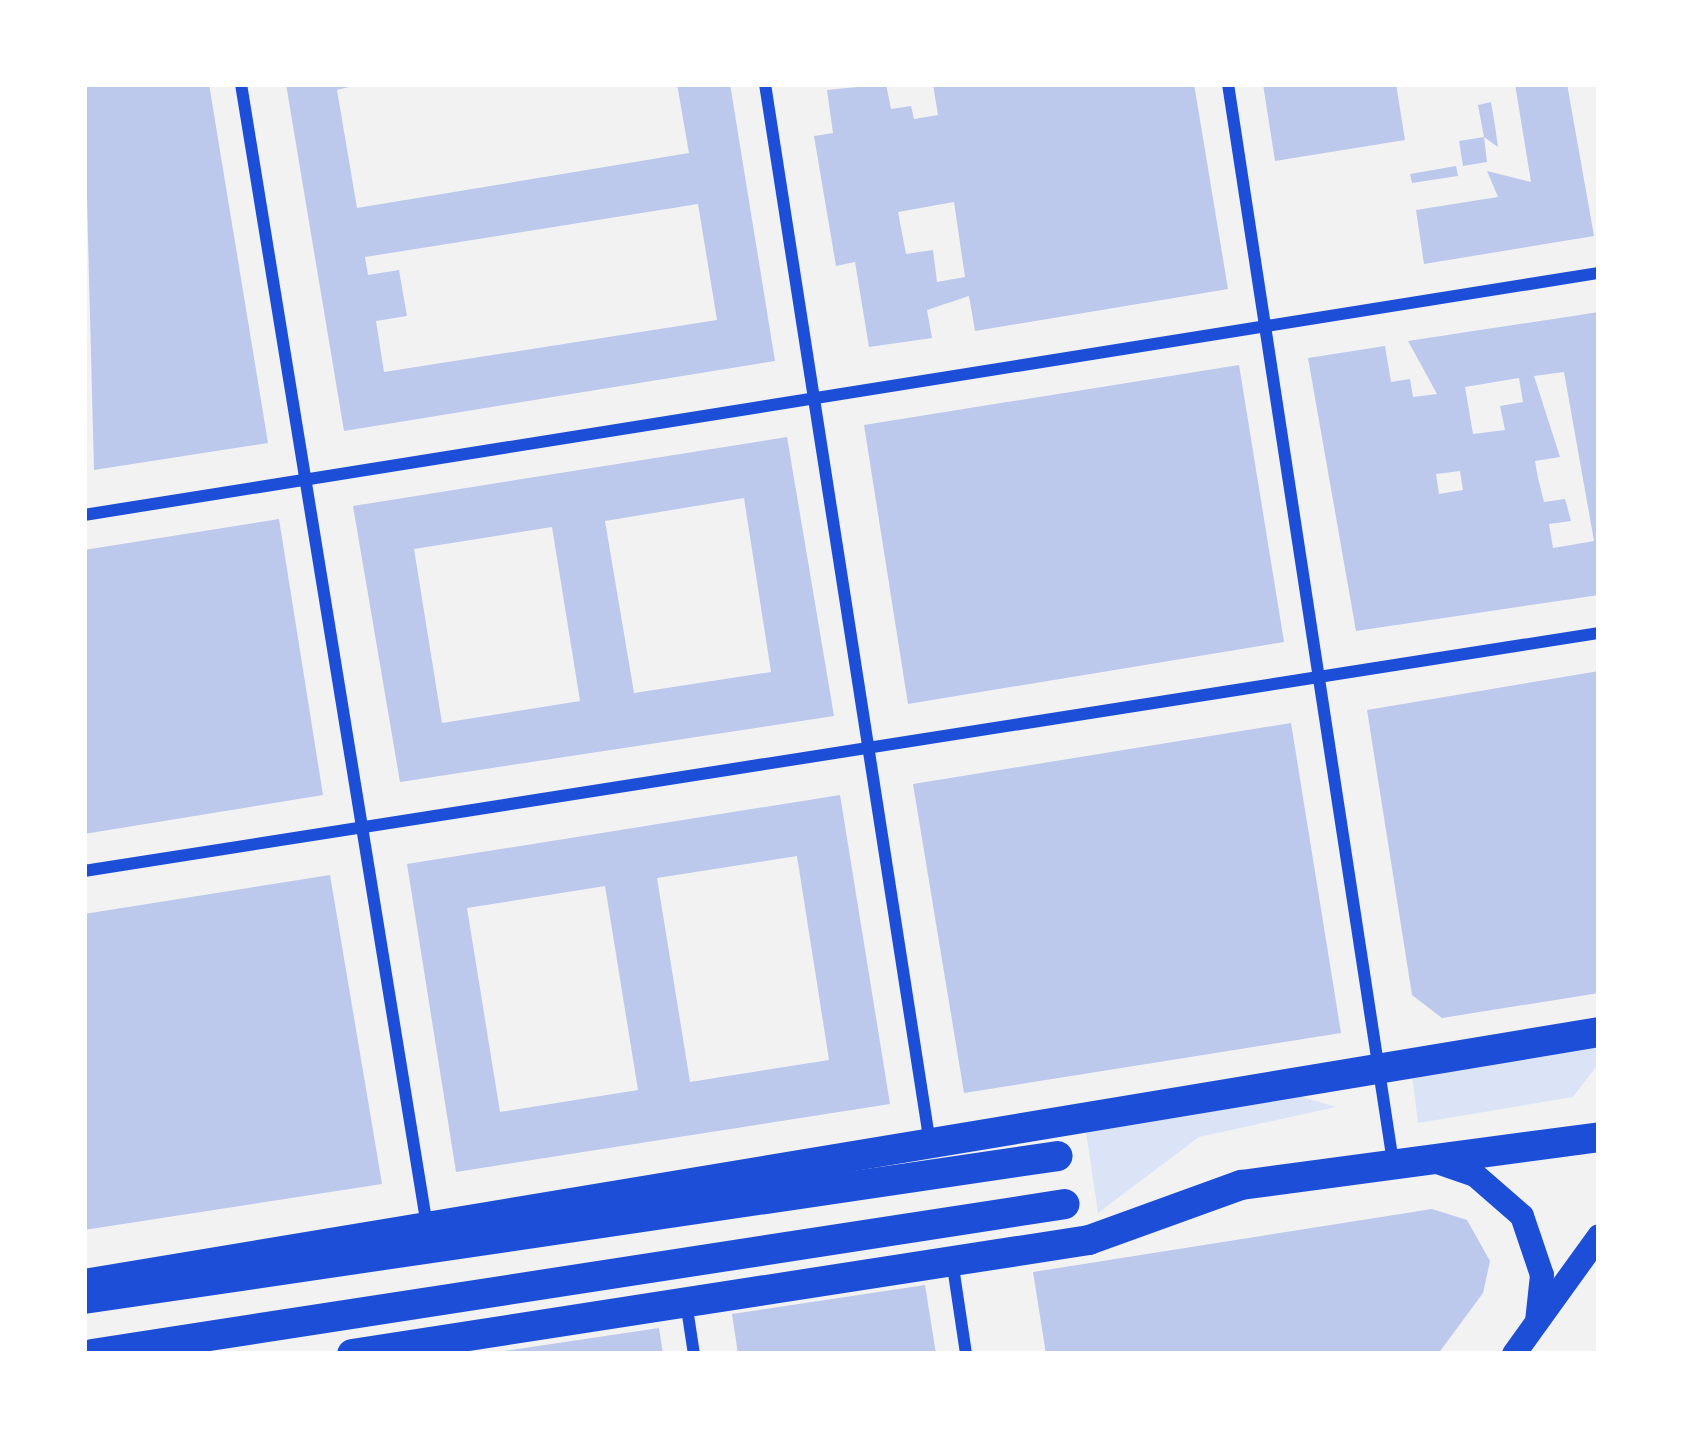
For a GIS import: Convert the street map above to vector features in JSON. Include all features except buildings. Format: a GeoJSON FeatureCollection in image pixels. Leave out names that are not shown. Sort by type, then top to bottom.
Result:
{"type":"FeatureCollection","features":[{"type":"Feature","properties":{"kind":"main road"},"geometry":{"type":"LineString","coordinates":[[84,1284],[426,1220],[1599,1032]]}},
{"type":"Feature","properties":{"kind":"main road"},"geometry":{"type":"LineString","coordinates":[[352,1354],[419,1349],[686,1301],[1089,1240],[1241,1185],[1599,1137]]}},
{"type":"Feature","properties":{"kind":"main road"},"geometry":{"type":"LineString","coordinates":[[84,1300],[1058,1156]]}},
{"type":"Feature","properties":{"kind":"main road"},"geometry":{"type":"LineString","coordinates":[[1429,1159],[1475,1175],[1522,1216],[1541,1275],[1538,1322]]}},
{"type":"Feature","properties":{"kind":"main road"},"geometry":{"type":"LineString","coordinates":[[92,1354],[1065,1204]]}},
{"type":"Feature","properties":{"kind":"main road"},"geometry":{"type":"LineString","coordinates":[[1514,1354],[1599,1236]]}},
{"type":"Feature","properties":{"kind":"street"},"geometry":{"type":"LineString","coordinates":[[241,84],[426,1220]]}},
{"type":"Feature","properties":{"kind":"street"},"geometry":{"type":"LineString","coordinates":[[765,84],[872,745],[929,1137]]}},
{"type":"Feature","properties":{"kind":"street"},"geometry":{"type":"LineString","coordinates":[[1228,84],[1394,1162]]}},
{"type":"Feature","properties":{"kind":"street"},"geometry":{"type":"LineString","coordinates":[[84,515],[1599,273]]}},
{"type":"Feature","properties":{"kind":"street"},"geometry":{"type":"LineString","coordinates":[[84,871],[1599,633]]}},
{"type":"Feature","properties":{"kind":"street"},"geometry":{"type":"LineString","coordinates":[[952,1260],[966,1354]]}},
{"type":"Feature","properties":{"kind":"street"},"geometry":{"type":"LineString","coordinates":[[686,1301],[694,1354]]}},
{"type":"Feature","properties":{"kind":"shaded area"},"geometry":{"type":"Polygon","coordinates":[[[1599,1044],[1599,1063],[1573,1097],[1418,1123],[1412,1076],[1599,1044]]]}},
{"type":"Feature","properties":{"kind":"shaded area"},"geometry":{"type":"Polygon","coordinates":[[[1296,1095],[1336,1107],[1199,1137],[1098,1213],[1085,1126],[1296,1095]]]}}]}
